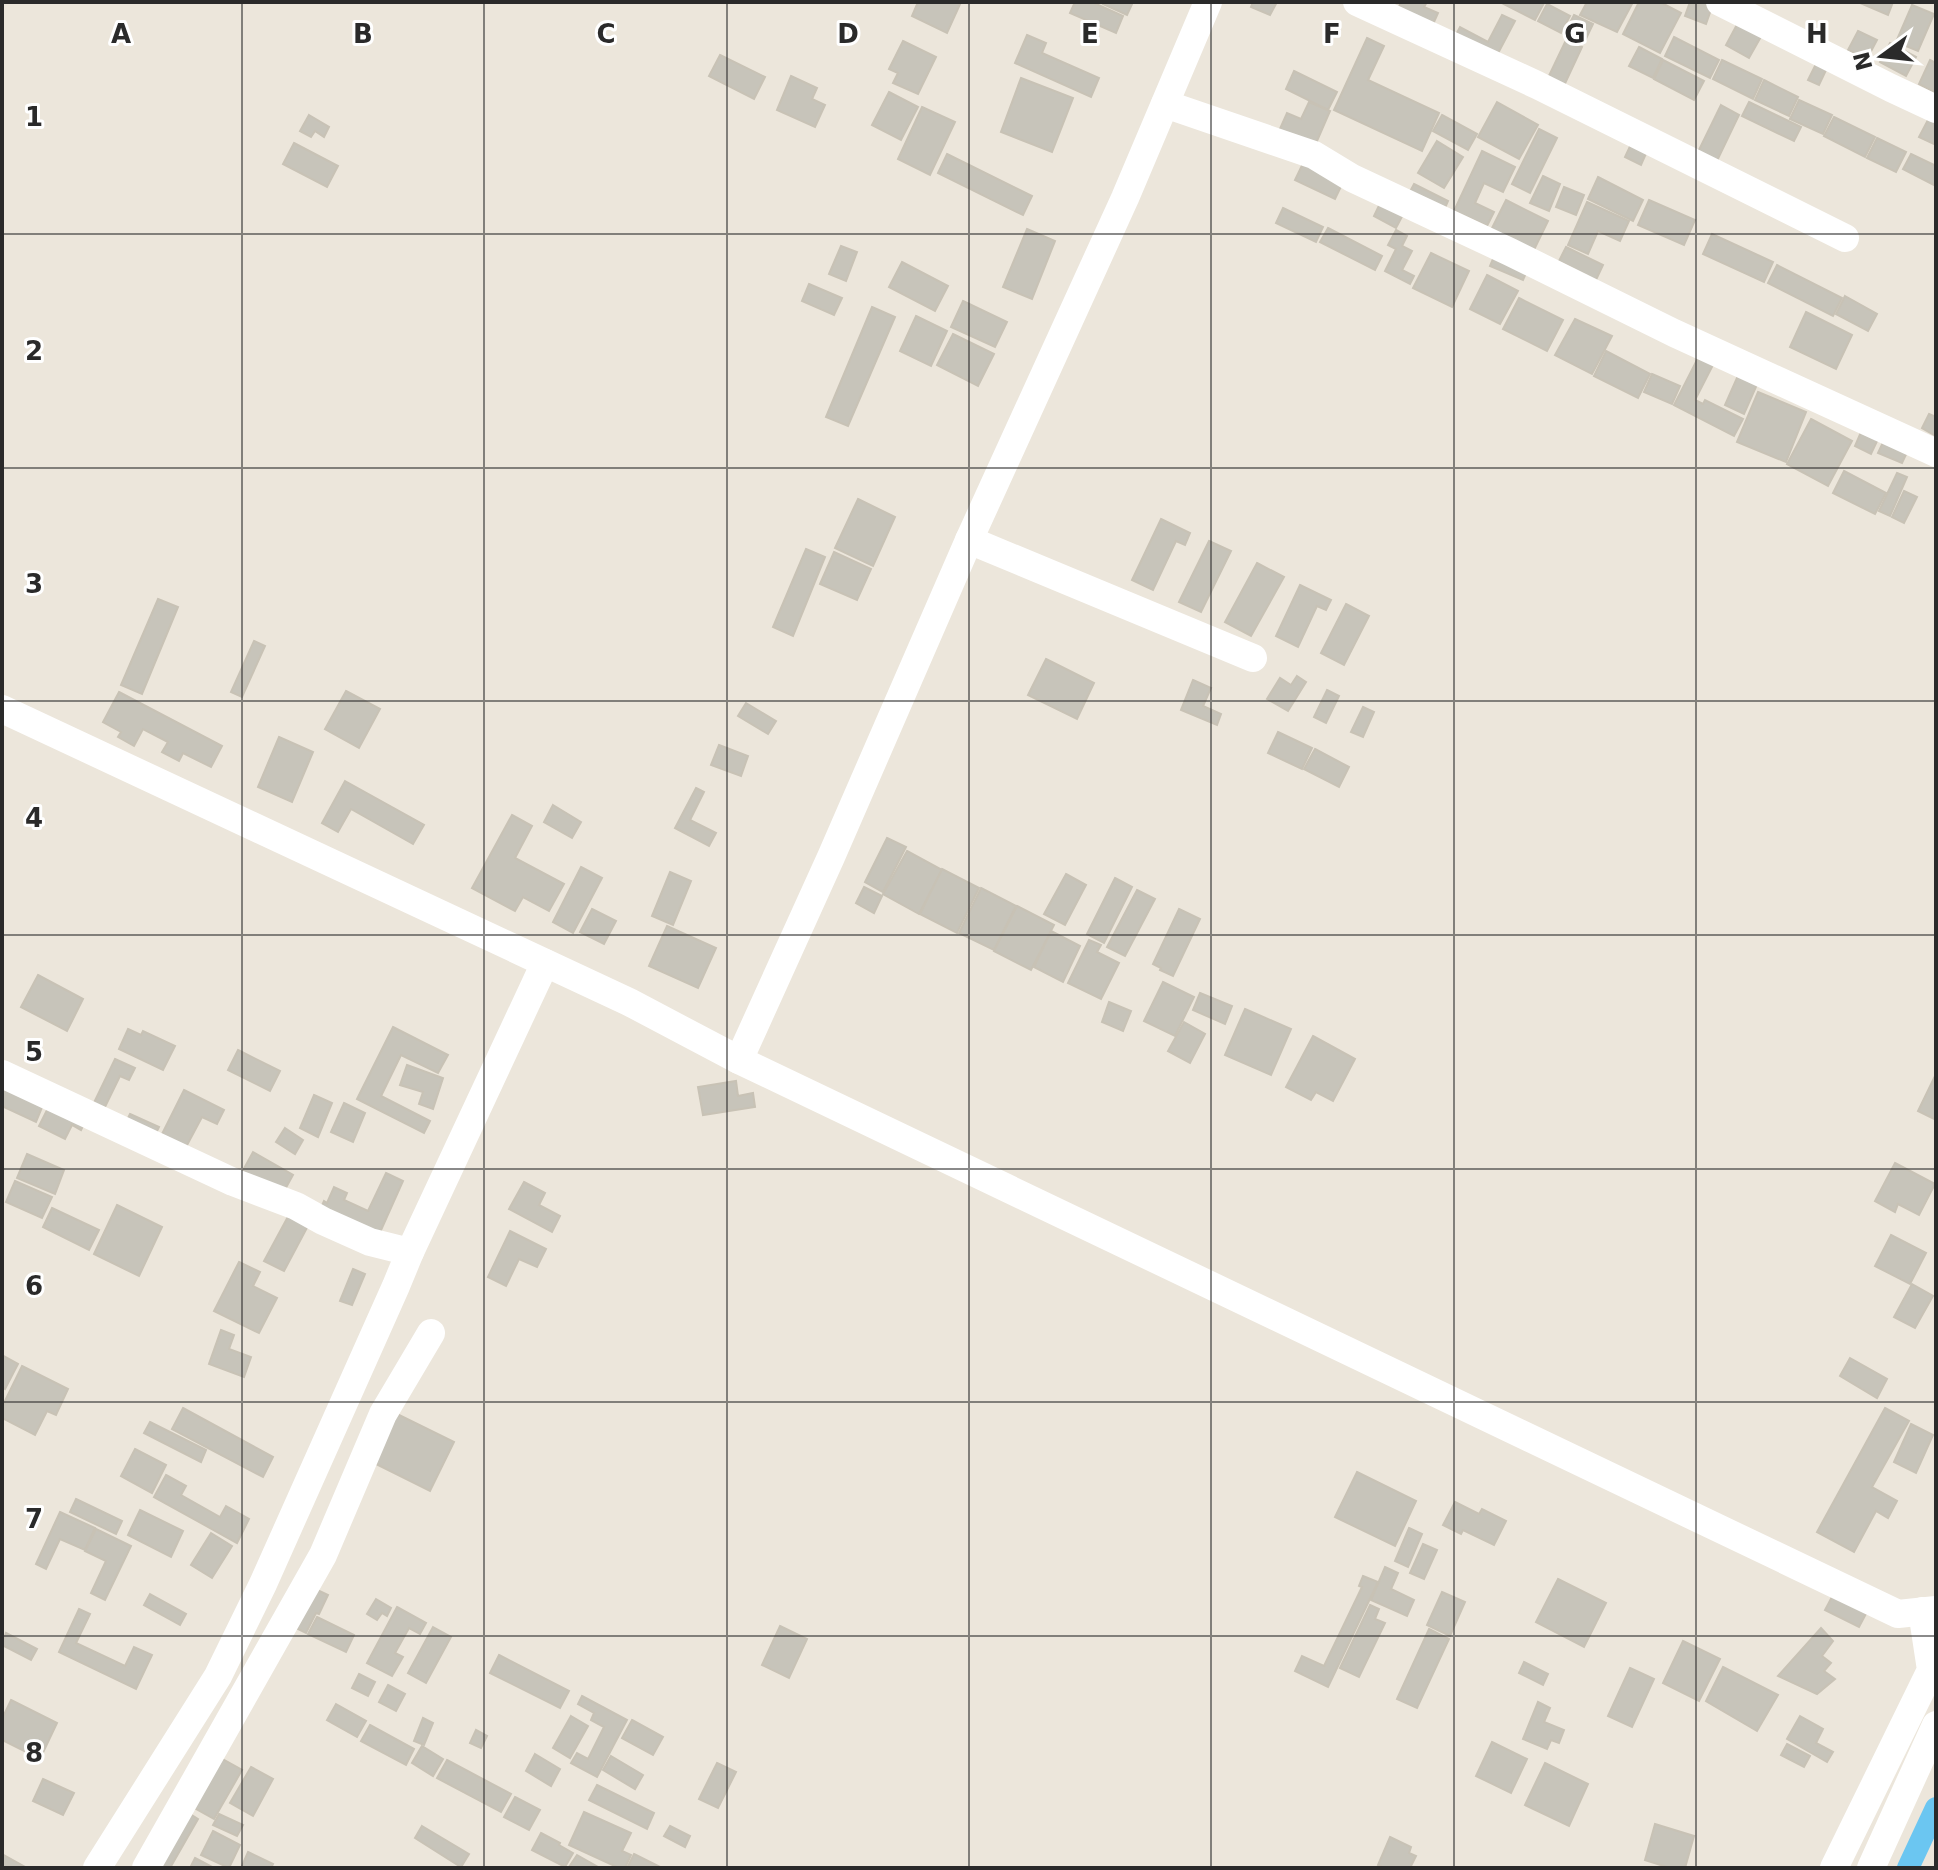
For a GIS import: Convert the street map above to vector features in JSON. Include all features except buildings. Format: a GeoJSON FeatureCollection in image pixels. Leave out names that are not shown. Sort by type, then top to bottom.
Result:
{"type":"FeatureCollection","features":[{"type":"Feature","properties":{"kind":"street"},"geometry":{"type":"LineString","coordinates":[[739,1060],[969,540],[1125,198],[1208,2]]}},
{"type":"Feature","properties":{"kind":"street"},"geometry":{"type":"LineString","coordinates":[[1357,2],[1537,85],[1845,238]]}},
{"type":"Feature","properties":{"kind":"street"},"geometry":{"type":"LineString","coordinates":[[1720,2],[1936,109]]}},
{"type":"Feature","properties":{"kind":"street"},"geometry":{"type":"LineString","coordinates":[[1165,104],[1314,155],[1352,178],[1674,333],[1936,453]]}},
{"type":"Feature","properties":{"kind":"street"},"geometry":{"type":"LineString","coordinates":[[969,540],[1253,658]]}},
{"type":"Feature","properties":{"kind":"street"},"geometry":{"type":"LineString","coordinates":[[2,709],[629,1002],[739,1060],[1884,1608],[1898,1614],[1929,1610],[1931,1670],[1834,1868]]}},
{"type":"Feature","properties":{"kind":"street"},"geometry":{"type":"LineString","coordinates":[[97,1868],[218,1676],[263,1584],[410,1252],[545,963]]}},
{"type":"Feature","properties":{"kind":"street"},"geometry":{"type":"LineString","coordinates":[[2,1074],[370,1242],[410,1252]]}},
{"type":"Feature","properties":{"kind":"street"},"geometry":{"type":"LineString","coordinates":[[146,1868],[323,1555],[383,1414],[431,1333]]}},
{"type":"Feature","properties":{"kind":"street"},"geometry":{"type":"LineString","coordinates":[[1871,1868],[1936,1725]]}},
{"type":"Feature","properties":{"kind":"waterway"},"geometry":{"type":"LineString","coordinates":[[1908,1868],[1936,1808]]}}]}
